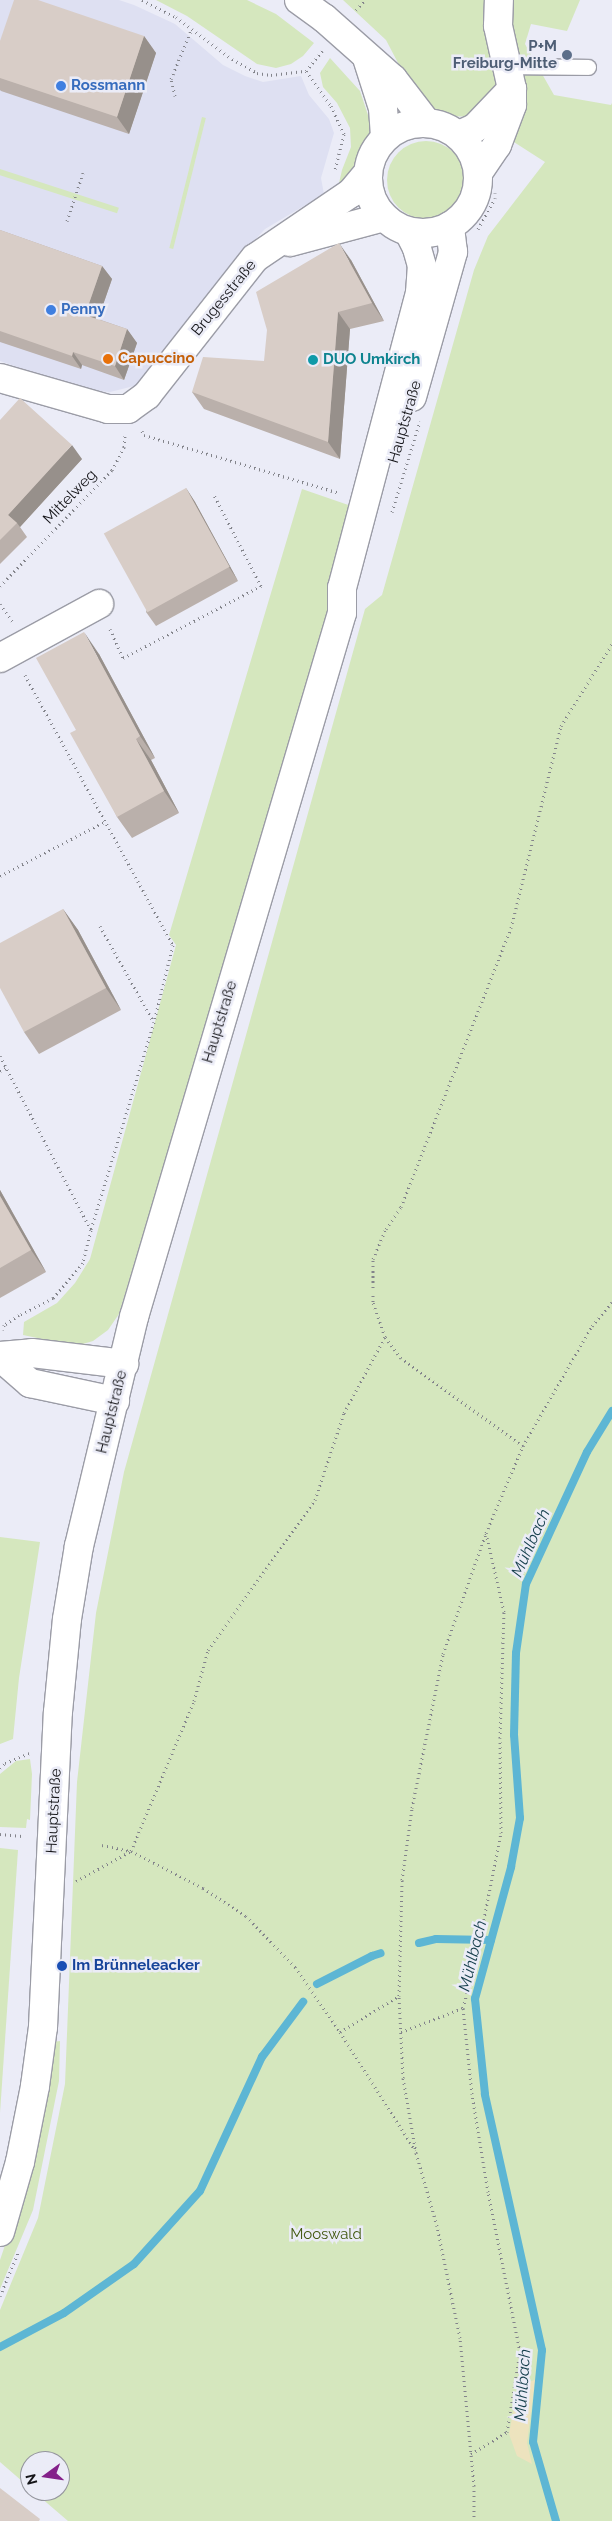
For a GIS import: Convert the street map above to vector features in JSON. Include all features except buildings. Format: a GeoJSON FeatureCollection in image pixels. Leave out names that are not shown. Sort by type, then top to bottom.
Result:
{"type":"FeatureCollection","features":[{"type":"Feature","properties":{"kind":"main road"},"geometry":{"type":"LineString","coordinates":[[299,0],[324,18],[393,79],[426,122]]}},
{"type":"Feature","properties":{"kind":"main road"},"geometry":{"type":"LineString","coordinates":[[478,173],[497,145],[512,105],[509,78],[498,26],[499,0]]}},
{"type":"Feature","properties":{"kind":"main road"},"geometry":{"type":"LineString","coordinates":[[367,58],[383,108],[385,137]]}},
{"type":"Feature","properties":{"kind":"main road"},"geometry":{"type":"LineString","coordinates":[[459,135],[475,128],[509,78]]}},
{"type":"Feature","properties":{"kind":"main road"},"geometry":{"type":"LineString","coordinates":[[426,122],[444,126],[459,135],[472,153],[478,173],[476,194],[460,219],[450,226],[430,233],[409,232],[384,217],[370,194],[367,174],[374,151],[385,137],[408,124],[426,122]]}},
{"type":"Feature","properties":{"kind":"main road","name":"Brugesstraße"},"geometry":{"type":"LineString","coordinates":[[128,409],[147,395],[255,258],[356,188],[367,174]]}},
{"type":"Feature","properties":{"kind":"main road","name":"Brugesstraße"},"geometry":{"type":"LineString","coordinates":[[272,248],[384,217]]}},
{"type":"Feature","properties":{"kind":"main road","name":"Hauptstraße"},"geometry":{"type":"LineString","coordinates":[[0,2232],[20,2162],[35,2086],[43,2027],[58,1712],[66,1628],[79,1546],[134,1317],[342,613],[342,588],[377,514],[454,252],[450,226]]}},
{"type":"Feature","properties":{"kind":"main road","name":"Hauptstraße"},"geometry":{"type":"LineString","coordinates":[[377,514],[420,293],[422,266],[417,248],[409,232]]}},
{"type":"Feature","properties":{"kind":"main road"},"geometry":{"type":"LineString","coordinates":[[0,378],[108,409],[128,409]]}},
{"type":"Feature","properties":{"kind":"main road"},"geometry":{"type":"LineString","coordinates":[[6,655],[98,604]]}},
{"type":"Feature","properties":{"kind":"main road"},"geometry":{"type":"LineString","coordinates":[[1,1348],[124,1364]]}},
{"type":"Feature","properties":{"kind":"main road"},"geometry":{"type":"LineString","coordinates":[[1,1348],[30,1383],[115,1402]]}},
{"type":"Feature","properties":{"kind":"lane"},"geometry":{"type":"LineString","coordinates":[[509,78],[588,67]]}},
{"type":"Feature","properties":{"kind":"path"},"geometry":{"type":"LineString","coordinates":[[142,0],[176,17],[232,59],[257,73],[271,75],[306,71],[322,50]]}},
{"type":"Feature","properties":{"kind":"path"},"geometry":{"type":"LineString","coordinates":[[356,10],[365,0]]}},
{"type":"Feature","properties":{"kind":"path"},"geometry":{"type":"LineString","coordinates":[[175,96],[171,79],[192,28]]}},
{"type":"Feature","properties":{"kind":"path"},"geometry":{"type":"LineString","coordinates":[[306,71],[331,106],[344,134],[338,161],[330,178],[331,190],[336,201]]}},
{"type":"Feature","properties":{"kind":"path"},"geometry":{"type":"LineString","coordinates":[[67,221],[82,173]]}},
{"type":"Feature","properties":{"kind":"path"},"geometry":{"type":"LineString","coordinates":[[128,409],[144,435],[340,493],[377,514]]}},
{"type":"Feature","properties":{"kind":"path","name":"Mittelweg"},"geometry":{"type":"LineString","coordinates":[[0,586],[112,470],[124,447],[128,409]]}},
{"type":"Feature","properties":{"kind":"path"},"geometry":{"type":"LineString","coordinates":[[98,604],[123,658],[261,586],[214,496]]}},
{"type":"Feature","properties":{"kind":"path"},"geometry":{"type":"LineString","coordinates":[[523,1446],[401,1358],[385,1337],[373,1302],[373,1259],[386,1229],[401,1207],[512,928],[561,726],[612,644]]}},
{"type":"Feature","properties":{"kind":"path"},"geometry":{"type":"LineString","coordinates":[[1,1348],[4,1325],[19,1315],[53,1298],[83,1263],[91,1230],[154,1022],[173,945],[104,822],[6,655]]}},
{"type":"Feature","properties":{"kind":"path"},"geometry":{"type":"LineString","coordinates":[[0,876],[104,822]]}},
{"type":"Feature","properties":{"kind":"path"},"geometry":{"type":"LineString","coordinates":[[100,926],[154,1022]]}},
{"type":"Feature","properties":{"kind":"path"},"geometry":{"type":"LineString","coordinates":[[0,1056],[91,1230]]}},
{"type":"Feature","properties":{"kind":"path"},"geometry":{"type":"LineString","coordinates":[[0,1071],[6,1068]]}},
{"type":"Feature","properties":{"kind":"path"},"geometry":{"type":"LineString","coordinates":[[474,2521],[471,2454],[460,2338],[437,2226],[416,2153],[403,2078],[399,1996],[402,1880],[412,1808],[443,1654],[486,1533],[523,1446],[592,1326],[612,1302]]}},
{"type":"Feature","properties":{"kind":"path"},"geometry":{"type":"LineString","coordinates":[[49,1912],[68,1885],[131,1851],[194,1701],[208,1650],[315,1500],[344,1413],[385,1337]]}},
{"type":"Feature","properties":{"kind":"path"},"geometry":{"type":"LineString","coordinates":[[471,2454],[507,2432],[520,2352],[488,2192],[472,2094],[463,2008],[476,1959],[501,1833],[500,1738],[504,1612],[486,1533]]}},
{"type":"Feature","properties":{"kind":"path"},"geometry":{"type":"LineString","coordinates":[[0,1768],[5,1763],[28,1752],[56,1755]]}},
{"type":"Feature","properties":{"kind":"path"},"geometry":{"type":"LineString","coordinates":[[0,1834],[25,1836]]}},
{"type":"Feature","properties":{"kind":"path"},"geometry":{"type":"LineString","coordinates":[[102,1846],[131,1851],[203,1888],[246,1916],[295,1967],[340,2032],[416,2153]]}},
{"type":"Feature","properties":{"kind":"path"},"geometry":{"type":"LineString","coordinates":[[340,2032],[399,1996]]}},
{"type":"Feature","properties":{"kind":"path"},"geometry":{"type":"LineString","coordinates":[[401,2032],[463,2008]]}},
{"type":"Feature","properties":{"kind":"shaded area"},"geometry":{"type":"Polygon","coordinates":[[[0,0],[119,0],[134,5],[175,24],[223,65],[245,76],[263,82],[301,76],[309,95],[329,119],[334,133],[321,178],[324,194],[265,229],[239,257],[138,385],[110,392],[84,390],[0,361],[0,0]]]}},
{"type":"Feature","properties":{"kind":"green space"},"geometry":{"type":"Polygon","coordinates":[[[156,0],[247,0],[276,14],[314,43],[303,56],[291,64],[276,68],[257,64],[187,16],[156,0]]]}},
{"type":"Feature","properties":{"kind":"green space","name":"Mooswald"},"geometry":{"type":"Polygon","coordinates":[[[343,0],[580,0],[567,31],[531,24],[525,44],[554,95],[611,105],[612,103],[612,2521],[68,2521],[45,2501],[70,2501],[70,2451],[20,2451],[20,2479],[0,2462],[0,2310],[38,2218],[65,2084],[77,1782],[96,1613],[124,1472],[365,609],[382,595],[474,270],[488,236],[545,162],[475,117],[448,116],[426,106],[408,82],[386,40],[343,0]]]}},
{"type":"Feature","properties":{"kind":"green space"},"geometry":{"type":"Polygon","coordinates":[[[330,58],[360,91],[369,118],[369,138],[356,173],[341,187],[339,183],[342,170],[351,147],[350,128],[337,103],[323,87],[320,73],[330,58]]]}},
{"type":"Feature","properties":{"kind":"green space"},"geometry":{"type":"Polygon","coordinates":[[[202,117],[206,118],[173,249],[169,248],[202,117]]]}},
{"type":"Feature","properties":{"kind":"green space"},"geometry":{"type":"Polygon","coordinates":[[[426,141],[441,144],[453,153],[462,165],[465,180],[462,195],[453,207],[441,216],[426,219],[411,216],[399,207],[390,195],[387,180],[390,165],[399,153],[411,144],[426,141]]]}},
{"type":"Feature","properties":{"kind":"green space"},"geometry":{"type":"Polygon","coordinates":[[[0,169],[119,208],[117,213],[0,175],[0,169]]]}},
{"type":"Feature","properties":{"kind":"green space"},"geometry":{"type":"Polygon","coordinates":[[[302,489],[357,508],[302,706],[119,1314],[108,1330],[93,1341],[76,1346],[23,1335],[24,1322],[57,1303],[75,1283],[90,1259],[176,945],[169,935],[302,489]]]}},
{"type":"Feature","properties":{"kind":"green space"},"geometry":{"type":"Polygon","coordinates":[[[0,1537],[40,1542],[19,1678],[13,1739],[0,1744],[0,1537]]]}},
{"type":"Feature","properties":{"kind":"green space"},"geometry":{"type":"Polygon","coordinates":[[[30,1759],[32,1774],[30,1820],[27,1819],[26,1828],[0,1827],[0,1774],[16,1761],[30,1759]]]}},
{"type":"Feature","properties":{"kind":"green space"},"geometry":{"type":"Polygon","coordinates":[[[0,1848],[18,1850],[0,2113],[0,1848]]]}},
{"type":"Feature","properties":{"kind":"green space"},"geometry":{"type":"Polygon","coordinates":[[[60,2041],[59,2081],[33,2210],[0,2289],[0,2260],[21,2198],[52,2042],[60,2041]]]}},
{"type":"Feature","properties":{"kind":"sand"},"geometry":{"type":"Polygon","coordinates":[[[535,2380],[527,2443],[532,2464],[517,2456],[509,2434],[518,2385],[535,2380]]]}},
{"type":"Feature","properties":{"kind":"waterway","name":"Mühlbach"},"geometry":{"type":"LineString","coordinates":[[556,2521],[533,2442],[542,2350],[485,2094],[475,1999],[511,1867],[520,1818],[514,1735],[516,1653],[526,1584],[587,1452],[612,1411]]}},
{"type":"Feature","properties":{"kind":"waterway"},"geometry":{"type":"LineString","coordinates":[[419,1943],[436,1939],[491,1940]]}},
{"type":"Feature","properties":{"kind":"waterway"},"geometry":{"type":"LineString","coordinates":[[317,1984],[381,1953]]}},
{"type":"Feature","properties":{"kind":"waterway"},"geometry":{"type":"LineString","coordinates":[[0,2347],[64,2313],[134,2264],[200,2191],[262,2057],[303,2002]]}},
{"type":"Feature","properties":{"kind":"place","name":"P+M Freiburg-Mitte"},"geometry":{"type":"Point","coordinates":[567,55]}},
{"type":"Feature","properties":{"kind":"place","name":"Rossmann"},"geometry":{"type":"Point","coordinates":[61,86]}},
{"type":"Feature","properties":{"kind":"place","name":"Penny"},"geometry":{"type":"Point","coordinates":[51,310]}},
{"type":"Feature","properties":{"kind":"place","name":"Capuccino"},"geometry":{"type":"Point","coordinates":[108,359]}},
{"type":"Feature","properties":{"kind":"place","name":"DUO Umkirch"},"geometry":{"type":"Point","coordinates":[313,360]}},
{"type":"Feature","properties":{"kind":"place","name":"Im Brünneleacker"},"geometry":{"type":"Point","coordinates":[62,1966]}}]}
